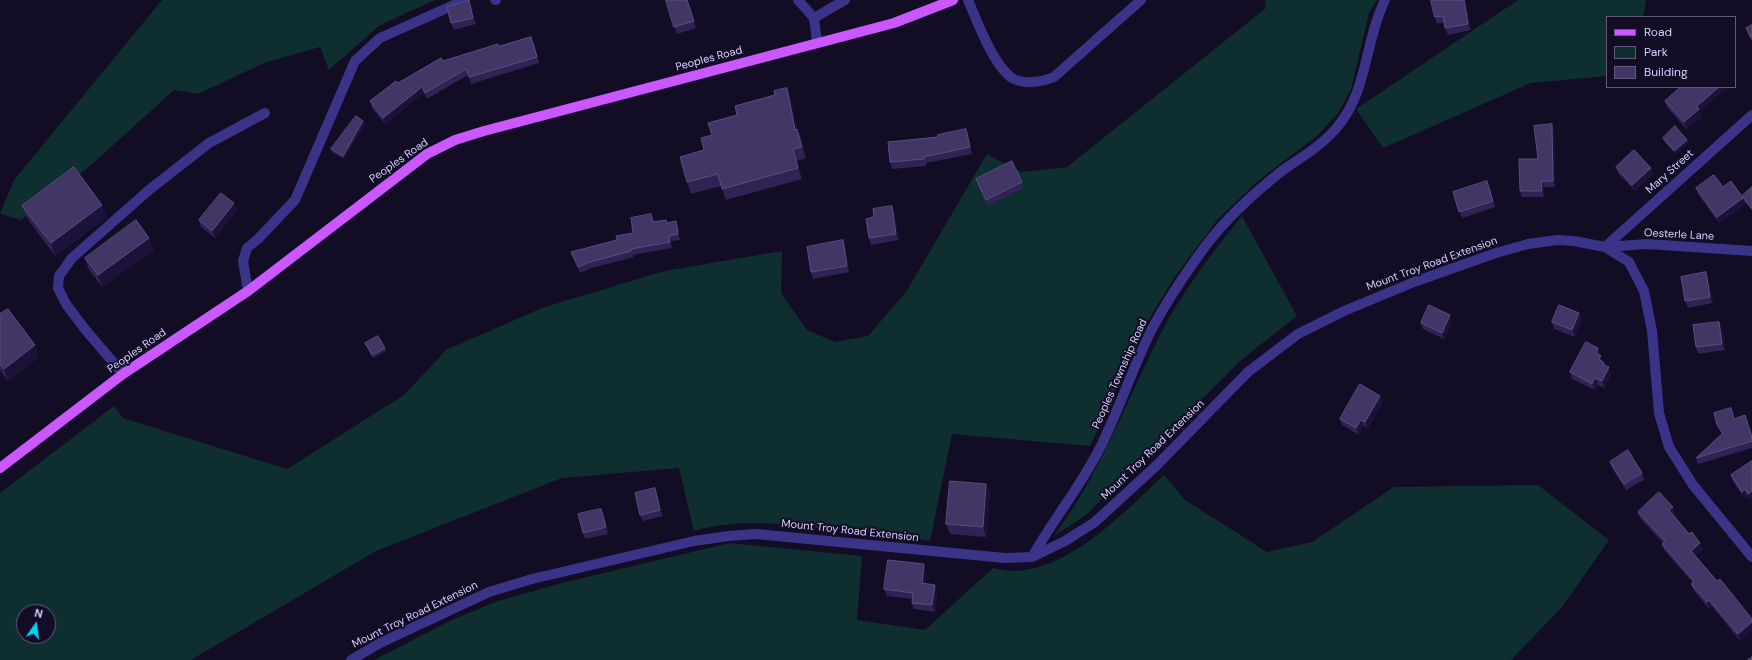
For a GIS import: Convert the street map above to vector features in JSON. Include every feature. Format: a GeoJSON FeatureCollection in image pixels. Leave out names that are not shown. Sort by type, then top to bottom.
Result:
{"type":"FeatureCollection","features":[{"type":"Feature","properties":{"kind":"main road","name":"Peoples Road"},"geometry":{"type":"LineString","coordinates":[[0,468],[123,374],[248,291],[405,169],[427,154],[455,140],[817,42],[894,23],[953,0]]}},
{"type":"Feature","properties":{"kind":"street"},"geometry":{"type":"LineString","coordinates":[[248,291],[244,261],[247,248],[258,239],[295,200],[355,61],[380,38],[455,3],[465,0]]}},
{"type":"Feature","properties":{"kind":"street"},"geometry":{"type":"LineString","coordinates":[[798,0],[814,18],[817,42]]}},
{"type":"Feature","properties":{"kind":"street"},"geometry":{"type":"LineString","coordinates":[[814,18],[845,0]]}},
{"type":"Feature","properties":{"kind":"street"},"geometry":{"type":"LineString","coordinates":[[968,0],[987,43],[1007,74],[1013,79],[1032,82],[1044,81],[1054,77],[1141,0]]}},
{"type":"Feature","properties":{"kind":"street","name":"Peoples Township Road"},"geometry":{"type":"LineString","coordinates":[[1032,557],[1042,538],[1070,499],[1097,454],[1152,331],[1177,288],[1205,247],[1236,210],[1339,126],[1358,90],[1374,27],[1385,0]]}},
{"type":"Feature","properties":{"kind":"street"},"geometry":{"type":"LineString","coordinates":[[123,374],[66,304],[58,288],[60,276],[72,258],[155,185],[209,143],[264,113]]}},
{"type":"Feature","properties":{"kind":"street","name":"Mary Street"},"geometry":{"type":"LineString","coordinates":[[1605,247],[1752,115]]}},
{"type":"Feature","properties":{"kind":"street","name":"Mount Troy Road Extension"},"geometry":{"type":"LineString","coordinates":[[351,660],[380,643],[489,592],[580,568],[694,541],[756,534],[998,557],[1032,557],[1065,541],[1095,522],[1156,466],[1248,372],[1298,334],[1344,311],[1414,282],[1496,253],[1528,244],[1557,240],[1574,241],[1605,247],[1629,262],[1644,291],[1652,331],[1658,413],[1669,447],[1693,485],[1752,557]]}},
{"type":"Feature","properties":{"kind":"street","name":"Oesterle Lane"},"geometry":{"type":"LineString","coordinates":[[1605,247],[1647,244],[1752,251]]}},
{"type":"Feature","properties":{"kind":"green space"},"geometry":{"type":"Polygon","coordinates":[[[162,0],[435,0],[380,25],[329,70],[320,47],[264,63],[198,94],[174,90],[90,166],[21,220],[0,214],[14,180],[162,0]]]}},
{"type":"Feature","properties":{"kind":"green space"},"geometry":{"type":"Polygon","coordinates":[[[1265,0],[1377,0],[1369,13],[1351,89],[1339,112],[1317,136],[1259,180],[1218,219],[1176,275],[1149,319],[1090,446],[952,434],[930,541],[860,532],[756,523],[741,523],[694,531],[679,468],[562,478],[376,551],[191,660],[0,660],[0,493],[114,406],[123,418],[287,469],[404,395],[446,350],[542,308],[664,271],[782,251],[781,293],[807,330],[835,342],[868,336],[906,292],[987,154],[1021,172],[1067,167],[1266,8],[1265,0]]]}},
{"type":"Feature","properties":{"kind":"green space"},"geometry":{"type":"Polygon","coordinates":[[[1518,0],[1646,0],[1643,16],[1606,16],[1606,76],[1531,83],[1383,148],[1356,109],[1518,0]]]}},
{"type":"Feature","properties":{"kind":"green space"},"geometry":{"type":"Polygon","coordinates":[[[1242,216],[1297,316],[1240,361],[1086,515],[1054,536],[1085,488],[1099,463],[1147,361],[1169,319],[1198,274],[1242,216]]]}},
{"type":"Feature","properties":{"kind":"green space"},"geometry":{"type":"Polygon","coordinates":[[[1164,475],[1185,500],[1267,552],[1312,542],[1394,487],[1538,485],[1609,540],[1562,607],[1511,660],[374,660],[454,619],[498,601],[566,582],[730,543],[862,556],[857,620],[925,630],[993,568],[1015,571],[1036,568],[1057,560],[1077,549],[1115,521],[1164,475]]]}},
{"type":"Feature","properties":{"kind":"building"},"geometry":{"type":"Polygon","coordinates":[[[666,0],[687,0],[694,21],[674,27],[666,0]]]}},
{"type":"Feature","properties":{"kind":"building"},"geometry":{"type":"Polygon","coordinates":[[[1431,0],[1464,0],[1468,24],[1445,28],[1443,16],[1435,17],[1431,0]]]}},
{"type":"Feature","properties":{"kind":"building"},"geometry":{"type":"Polygon","coordinates":[[[469,1],[473,18],[451,23],[447,7],[469,1]]]}},
{"type":"Feature","properties":{"kind":"building"},"geometry":{"type":"Polygon","coordinates":[[[1752,25],[1752,39],[1746,28],[1752,25]]]}},
{"type":"Feature","properties":{"kind":"building"},"geometry":{"type":"Polygon","coordinates":[[[531,37],[537,57],[469,77],[466,69],[425,93],[422,87],[383,118],[370,101],[396,81],[398,83],[441,58],[443,61],[498,44],[499,46],[531,37]]]}},
{"type":"Feature","properties":{"kind":"building"},"geometry":{"type":"Polygon","coordinates":[[[787,88],[795,130],[797,129],[802,147],[793,149],[798,168],[722,189],[718,174],[687,182],[680,157],[704,150],[701,138],[712,135],[708,123],[737,115],[735,106],[775,95],[774,91],[787,88]]]}},
{"type":"Feature","properties":{"kind":"building"},"geometry":{"type":"Polygon","coordinates":[[[1680,88],[1718,88],[1697,106],[1699,109],[1684,122],[1665,101],[1680,88]]]}},
{"type":"Feature","properties":{"kind":"building"},"geometry":{"type":"Polygon","coordinates":[[[356,116],[363,121],[343,156],[331,149],[356,116]]]}},
{"type":"Feature","properties":{"kind":"building"},"geometry":{"type":"Polygon","coordinates":[[[1552,124],[1553,181],[1541,181],[1542,191],[1520,191],[1519,159],[1538,159],[1534,126],[1552,124]]]}},
{"type":"Feature","properties":{"kind":"building"},"geometry":{"type":"Polygon","coordinates":[[[1675,126],[1687,140],[1674,151],[1663,138],[1675,126]]]}},
{"type":"Feature","properties":{"kind":"building"},"geometry":{"type":"Polygon","coordinates":[[[966,129],[970,147],[924,157],[924,159],[890,162],[888,142],[938,137],[938,135],[966,129]]]}},
{"type":"Feature","properties":{"kind":"building"},"geometry":{"type":"Polygon","coordinates":[[[1634,150],[1651,168],[1632,185],[1616,167],[1634,150]]]}},
{"type":"Feature","properties":{"kind":"building"},"geometry":{"type":"Polygon","coordinates":[[[1012,161],[1022,182],[986,200],[976,179],[1012,161]]]}},
{"type":"Feature","properties":{"kind":"building"},"geometry":{"type":"Polygon","coordinates":[[[74,167],[102,205],[51,243],[22,206],[74,167]]]}},
{"type":"Feature","properties":{"kind":"building"},"geometry":{"type":"Polygon","coordinates":[[[1714,175],[1723,187],[1731,181],[1743,198],[1717,217],[1696,188],[1714,175]]]}},
{"type":"Feature","properties":{"kind":"building"},"geometry":{"type":"Polygon","coordinates":[[[1487,181],[1493,201],[1459,212],[1453,192],[1487,181]]]}},
{"type":"Feature","properties":{"kind":"building"},"geometry":{"type":"Polygon","coordinates":[[[1752,187],[1752,209],[1742,196],[1752,187]]]}},
{"type":"Feature","properties":{"kind":"building"},"geometry":{"type":"Polygon","coordinates":[[[221,193],[234,203],[212,231],[199,220],[221,193]]]}},
{"type":"Feature","properties":{"kind":"building"},"geometry":{"type":"Polygon","coordinates":[[[892,206],[896,234],[869,238],[866,219],[874,217],[873,209],[892,206]]]}},
{"type":"Feature","properties":{"kind":"building"},"geometry":{"type":"Polygon","coordinates":[[[651,214],[653,222],[666,220],[667,223],[676,221],[678,234],[669,236],[670,242],[631,249],[631,251],[590,262],[578,267],[571,252],[617,240],[616,236],[633,233],[631,218],[651,214]]]}},
{"type":"Feature","properties":{"kind":"building"},"geometry":{"type":"Polygon","coordinates":[[[136,220],[149,238],[98,275],[85,258],[136,220]]]}},
{"type":"Feature","properties":{"kind":"building"},"geometry":{"type":"Polygon","coordinates":[[[843,240],[847,266],[811,272],[807,247],[843,240]]]}},
{"type":"Feature","properties":{"kind":"building"},"geometry":{"type":"Polygon","coordinates":[[[1706,272],[1710,297],[1685,301],[1681,277],[1706,272]]]}},
{"type":"Feature","properties":{"kind":"building"},"geometry":{"type":"Polygon","coordinates":[[[1429,305],[1450,315],[1442,333],[1421,323],[1429,305]]]}},
{"type":"Feature","properties":{"kind":"building"},"geometry":{"type":"Polygon","coordinates":[[[1559,305],[1579,313],[1572,330],[1552,322],[1559,305]]]}},
{"type":"Feature","properties":{"kind":"building"},"geometry":{"type":"Polygon","coordinates":[[[8,309],[35,345],[4,369],[0,364],[0,314],[8,309]]]}},
{"type":"Feature","properties":{"kind":"building"},"geometry":{"type":"Polygon","coordinates":[[[1719,322],[1722,344],[1696,347],[1693,325],[1719,322]]]}},
{"type":"Feature","properties":{"kind":"building"},"geometry":{"type":"Polygon","coordinates":[[[378,336],[385,348],[372,355],[365,343],[378,336]]]}},
{"type":"Feature","properties":{"kind":"building"},"geometry":{"type":"Polygon","coordinates":[[[1586,342],[1598,348],[1596,353],[1601,356],[1599,359],[1604,363],[1604,365],[1609,367],[1602,381],[1595,378],[1592,384],[1570,372],[1586,342]]]}},
{"type":"Feature","properties":{"kind":"building"},"geometry":{"type":"Polygon","coordinates":[[[1360,384],[1380,396],[1365,422],[1361,420],[1356,428],[1340,419],[1360,384]]]}},
{"type":"Feature","properties":{"kind":"building"},"geometry":{"type":"Polygon","coordinates":[[[1731,408],[1734,419],[1745,415],[1752,441],[1696,458],[1723,433],[1717,425],[1714,413],[1731,408]]]}},
{"type":"Feature","properties":{"kind":"building"},"geometry":{"type":"Polygon","coordinates":[[[1628,450],[1642,473],[1624,484],[1610,462],[1628,450]]]}},
{"type":"Feature","properties":{"kind":"building"},"geometry":{"type":"Polygon","coordinates":[[[1752,461],[1752,491],[1748,494],[1745,489],[1742,492],[1731,475],[1752,461]]]}},
{"type":"Feature","properties":{"kind":"building"},"geometry":{"type":"Polygon","coordinates":[[[950,481],[986,484],[983,527],[946,524],[950,481]]]}},
{"type":"Feature","properties":{"kind":"building"},"geometry":{"type":"Polygon","coordinates":[[[655,488],[660,510],[640,515],[635,493],[655,488]]]}},
{"type":"Feature","properties":{"kind":"building"},"geometry":{"type":"Polygon","coordinates":[[[1659,492],[1673,507],[1669,510],[1689,534],[1692,532],[1700,543],[1691,551],[1717,581],[1720,579],[1752,619],[1752,622],[1738,634],[1709,600],[1707,602],[1691,584],[1694,581],[1662,544],[1665,541],[1638,512],[1659,492]]]}},
{"type":"Feature","properties":{"kind":"building"},"geometry":{"type":"Polygon","coordinates":[[[601,509],[606,527],[583,533],[578,514],[601,509]]]}},
{"type":"Feature","properties":{"kind":"building"},"geometry":{"type":"Polygon","coordinates":[[[888,560],[924,564],[922,583],[935,585],[932,605],[912,603],[913,593],[884,589],[888,560]]]}}]}
